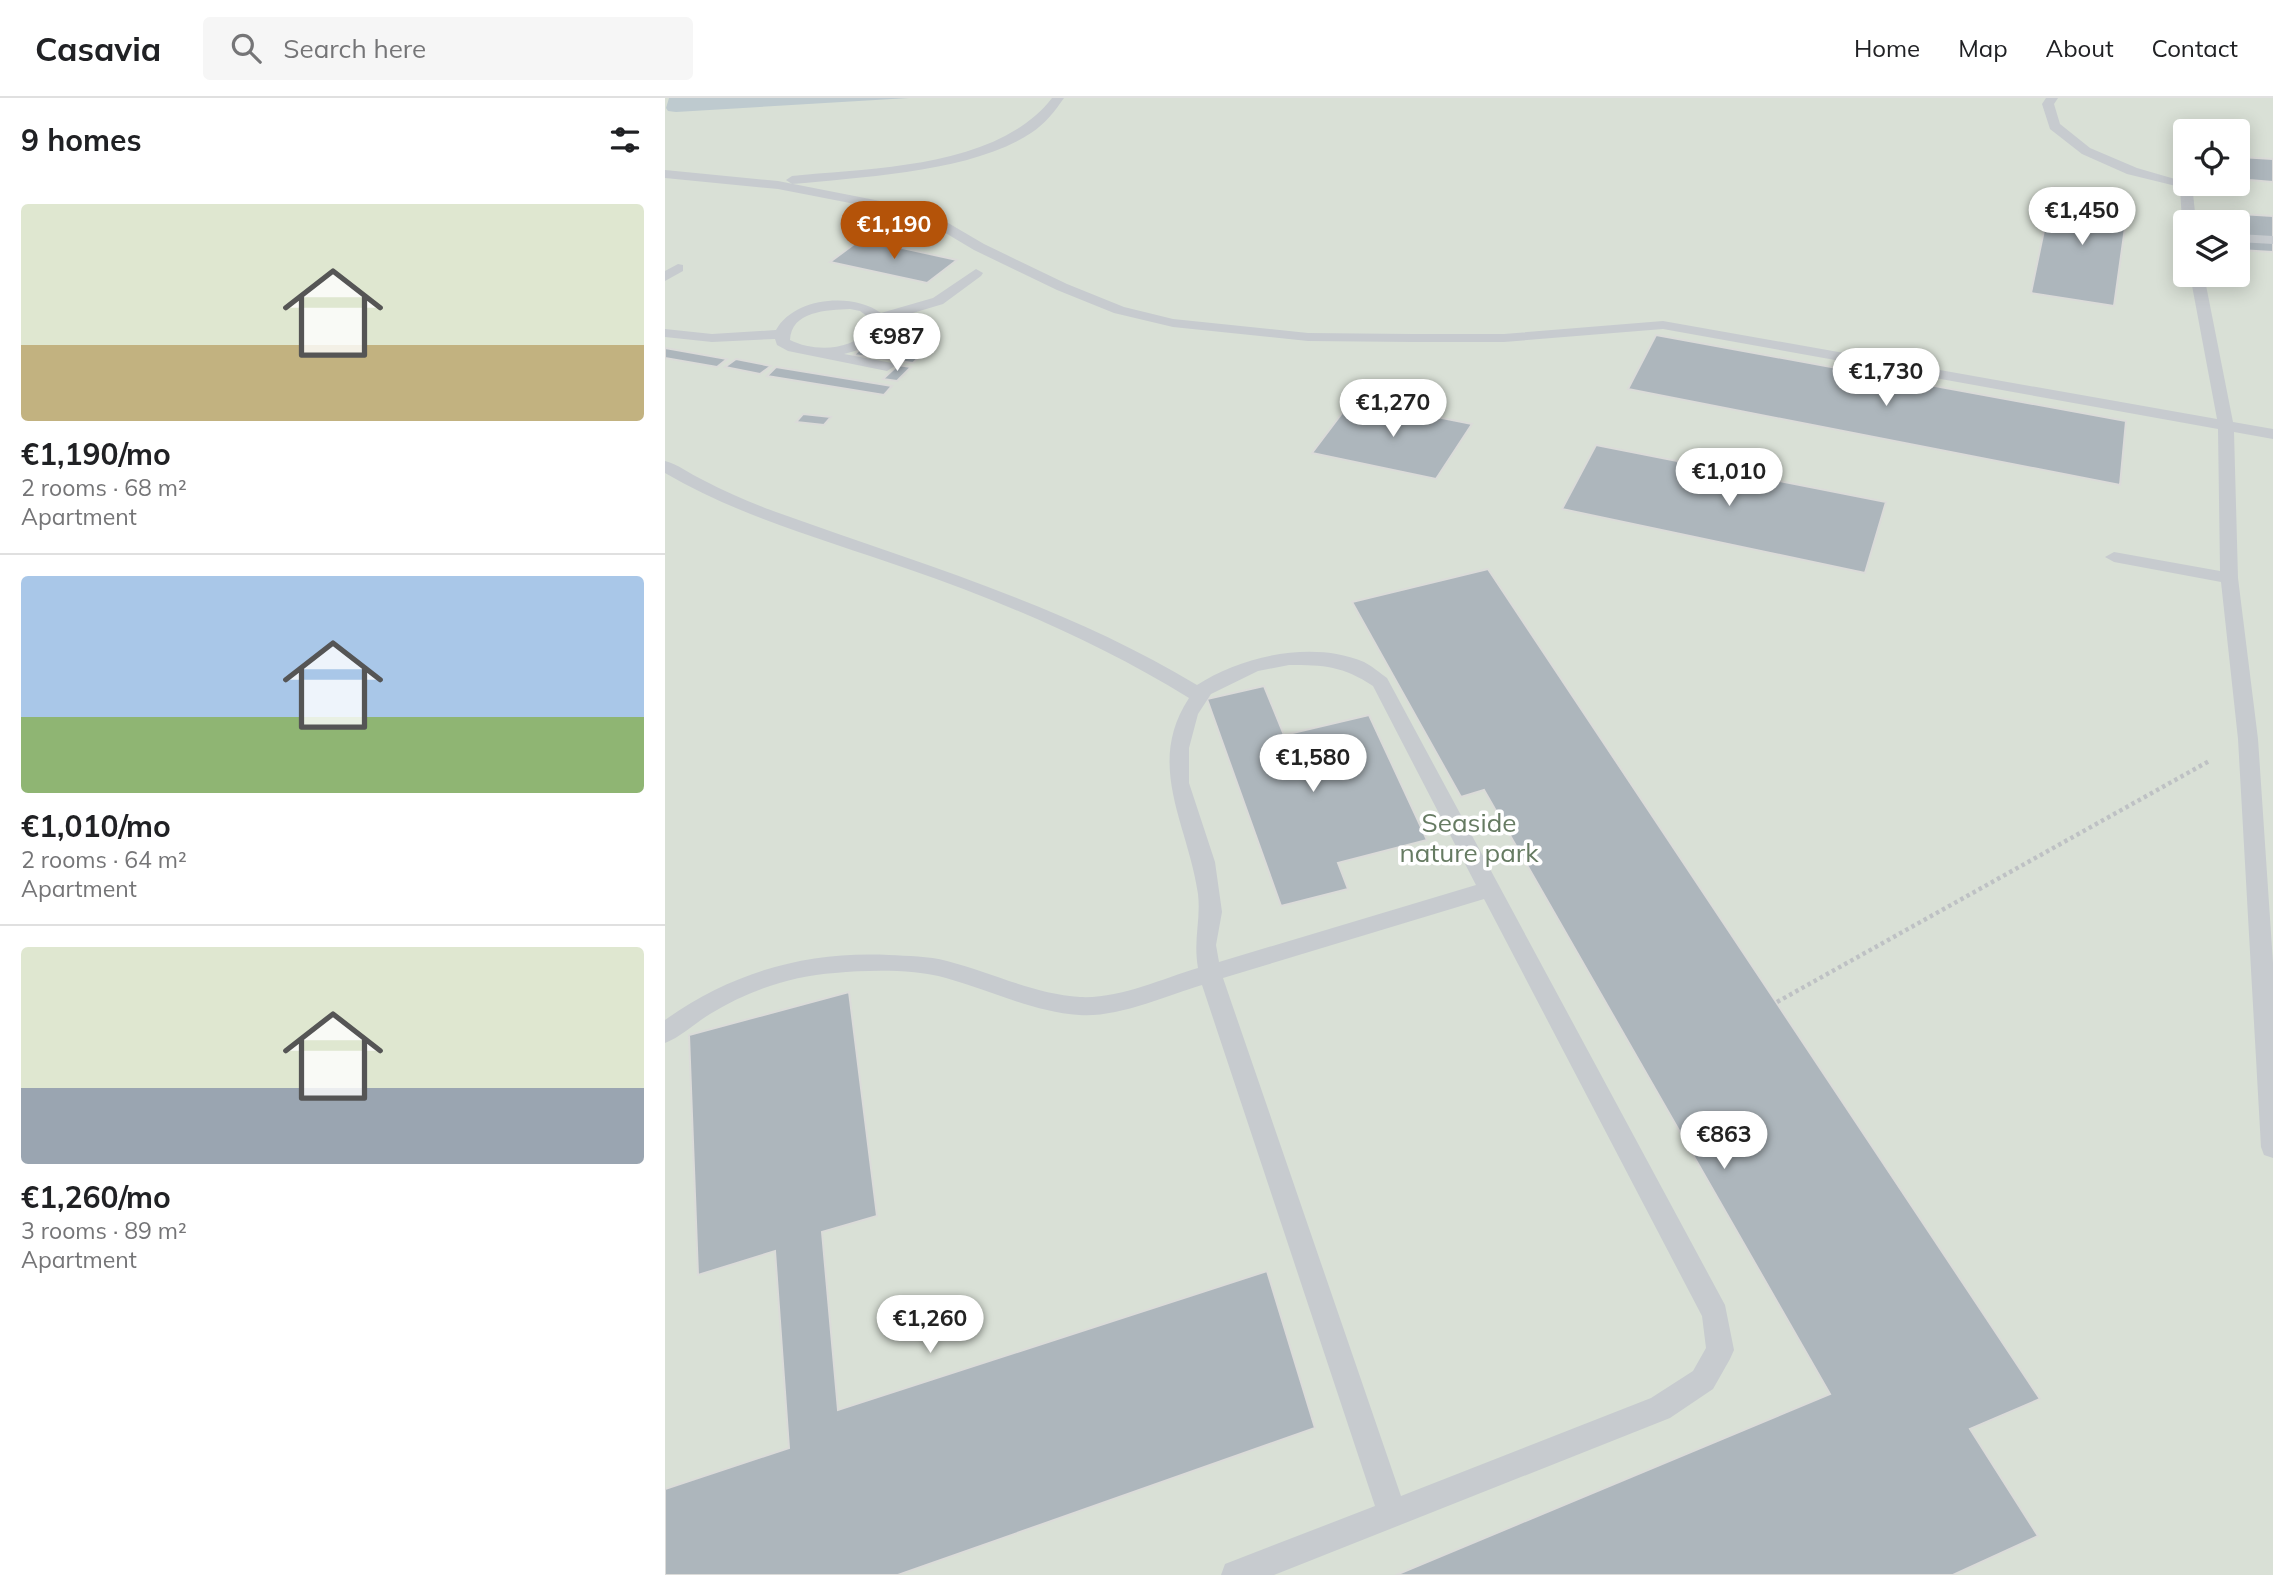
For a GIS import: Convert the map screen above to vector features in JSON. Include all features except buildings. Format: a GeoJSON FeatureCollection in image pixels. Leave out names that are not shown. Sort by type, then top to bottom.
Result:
{"type":"FeatureCollection","features":[{"type":"Feature","properties":{"kind":"lane"},"geometry":{"type":"LineString","coordinates":[[748,181],[833,176],[959,156],[1021,134],[1043,118],[1058,98]]}},
{"type":"Feature","properties":{"kind":"lane"},"geometry":{"type":"LineString","coordinates":[[2052,98],[2048,104],[2054,127],[2086,151],[2132,171],[2173,181]]}},
{"type":"Feature","properties":{"kind":"lane"},"geometry":{"type":"LineString","coordinates":[[665,174],[748,181],[856,198],[921,213],[979,247],[1062,287],[1119,310],[1173,323],[1308,337],[1399,338],[1504,338],[1663,326],[2273,434]]}},
{"type":"Feature","properties":{"kind":"lane"},"geometry":{"type":"LineString","coordinates":[[2250,239],[2273,240]]}},
{"type":"Feature","properties":{"kind":"lane"},"geometry":{"type":"LineString","coordinates":[[665,277],[678,268]]}},
{"type":"Feature","properties":{"kind":"lane"},"geometry":{"type":"LineString","coordinates":[[879,318],[938,301],[976,273]]}},
{"type":"Feature","properties":{"kind":"lane"},"geometry":{"type":"LineString","coordinates":[[2199,287],[2226,426],[2229,578],[2248,739],[2273,1147]]}},
{"type":"Feature","properties":{"kind":"lane"},"geometry":{"type":"LineString","coordinates":[[879,318],[864,307],[820,307],[793,318],[784,326],[782,342],[802,352],[887,366]]}},
{"type":"Feature","properties":{"kind":"lane"},"geometry":{"type":"LineString","coordinates":[[802,352],[834,352],[850,347],[874,334],[879,318]]}},
{"type":"Feature","properties":{"kind":"lane"},"geometry":{"type":"LineString","coordinates":[[665,333],[712,338],[781,334]]}},
{"type":"Feature","properties":{"kind":"lane"},"geometry":{"type":"LineString","coordinates":[[665,466],[737,503],[1009,598],[1076,626],[1152,665],[1200,696]]}},
{"type":"Feature","properties":{"kind":"lane"},"geometry":{"type":"LineString","coordinates":[[2114,557],[2229,578]]}},
{"type":"Feature","properties":{"kind":"lane"},"geometry":{"type":"LineString","coordinates":[[1236,1575],[1660,1408],[1703,1380],[1720,1349],[1715,1314],[1380,682],[1358,667],[1320,659],[1289,659],[1229,675],[1204,689],[1188,714],[1179,748],[1179,783],[1204,862],[1211,912],[1205,945],[1210,974],[1392,1513]]}},
{"type":"Feature","properties":{"kind":"lane"},"geometry":{"type":"LineString","coordinates":[[665,1033],[694,1010],[753,980],[808,965],[868,961],[942,968],[1066,1004],[1093,1006],[1210,974],[1490,889]]}},
{"type":"Feature","properties":{"kind":"path"},"geometry":{"type":"LineString","coordinates":[[1777,1003],[2248,739]]}},
{"type":"Feature","properties":{"kind":"green space","name":"Seaside nature park"},"geometry":{"type":"Polygon","coordinates":[[[665,98],[2273,98],[2273,1575],[665,1575],[665,98]]]}},
{"type":"Feature","properties":{"kind":"shaded area"},"geometry":{"type":"Polygon","coordinates":[[[669,98],[909,98],[676,112],[666,108],[669,98]]]}}]}
